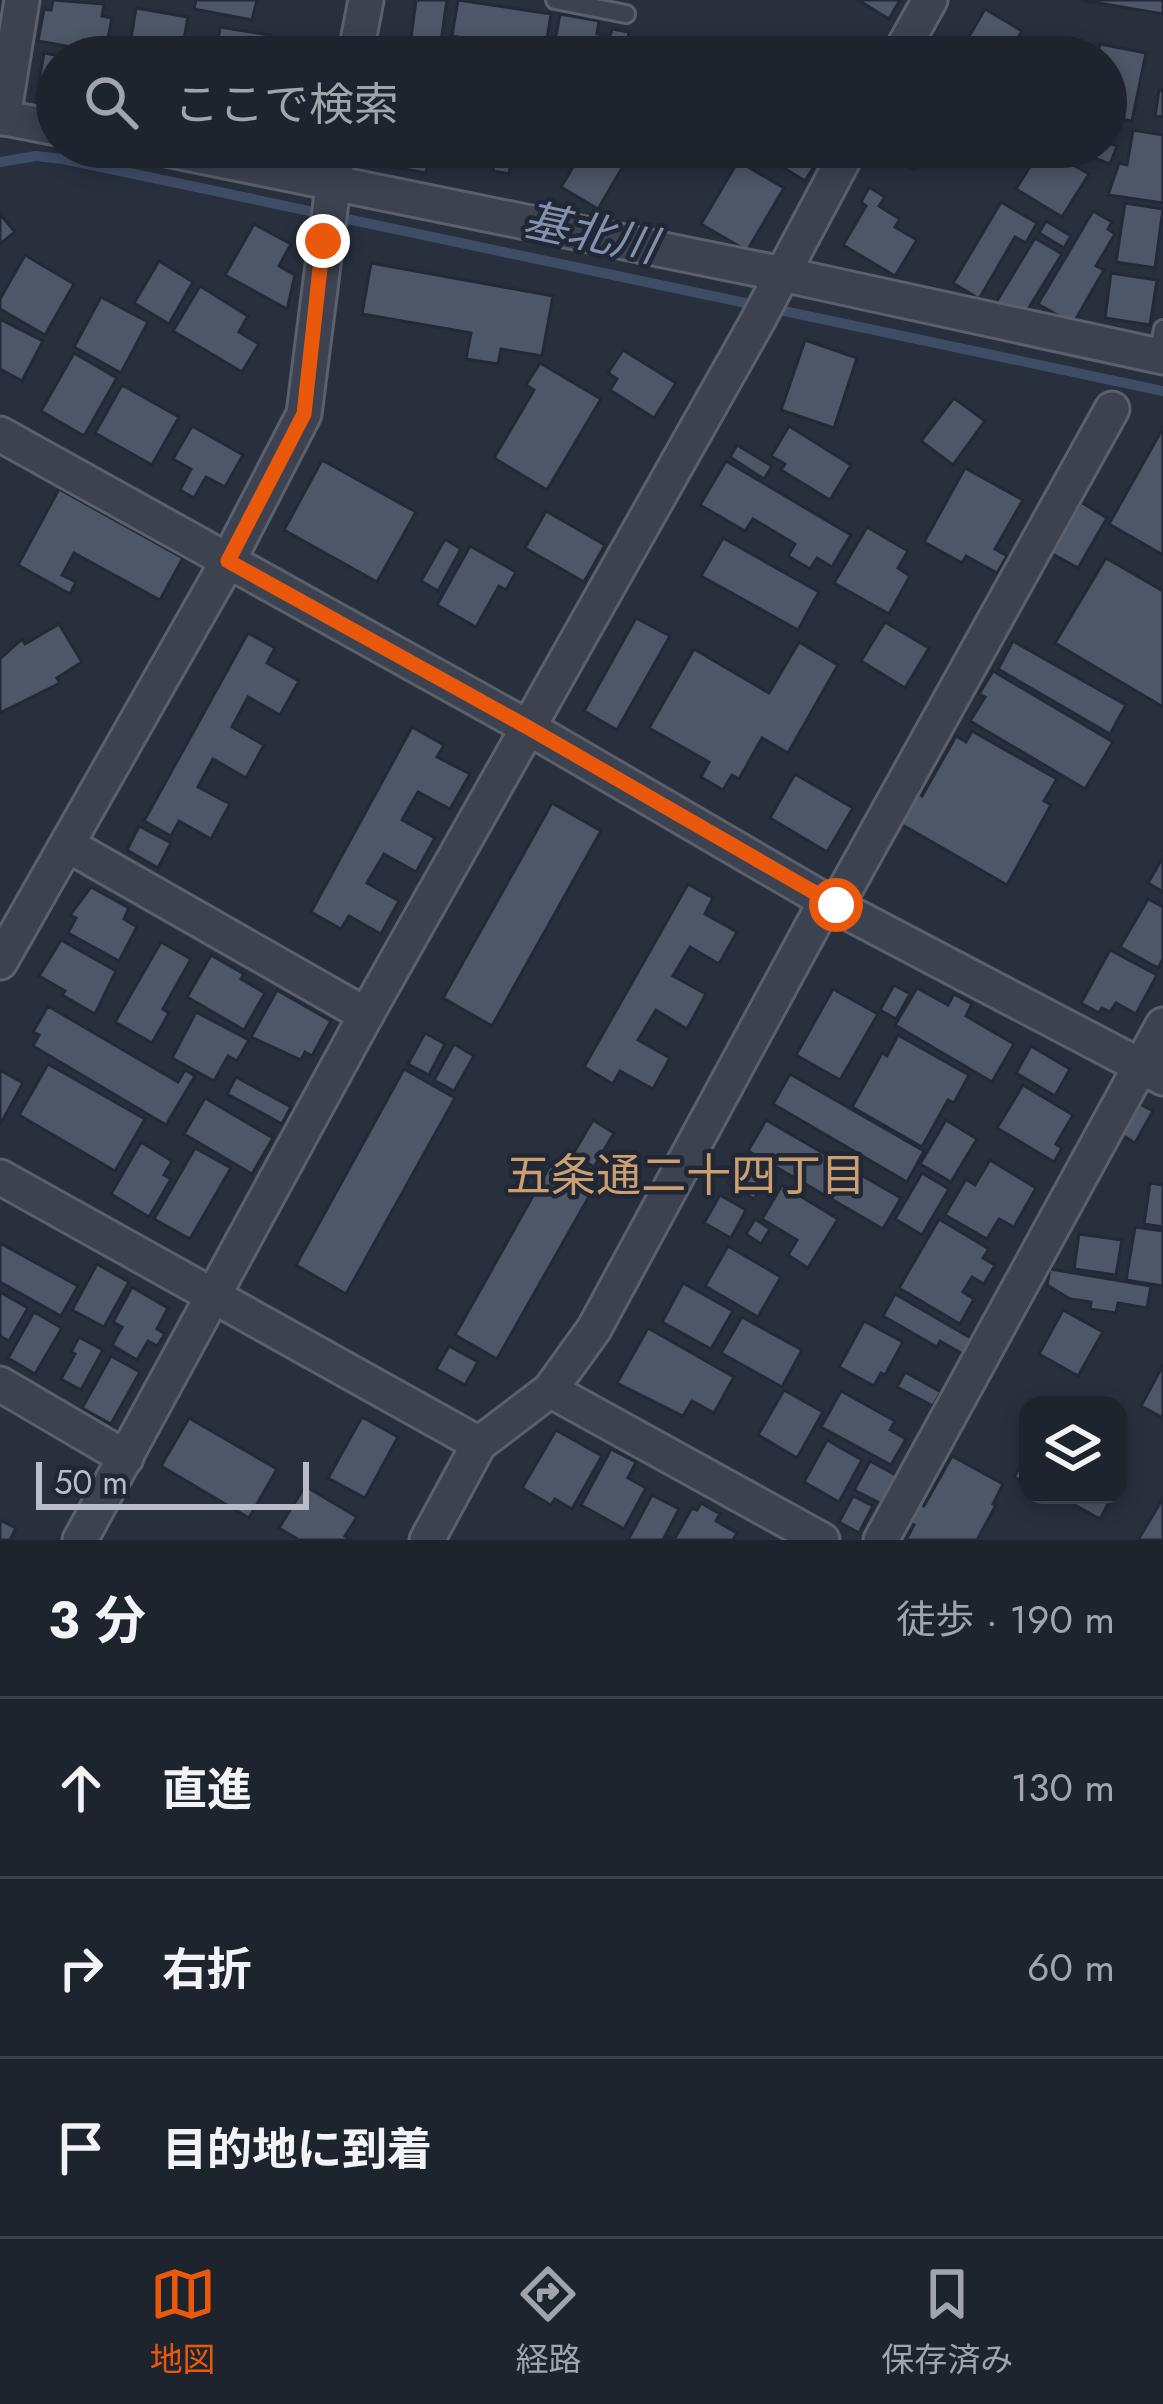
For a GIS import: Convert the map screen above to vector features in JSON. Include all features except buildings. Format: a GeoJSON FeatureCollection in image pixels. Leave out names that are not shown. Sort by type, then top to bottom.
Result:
{"type":"FeatureCollection","features":[{"type":"Feature","properties":{"kind":"street"},"geometry":{"type":"LineString","coordinates":[[22,0],[1,118],[36,124]]}},
{"type":"Feature","properties":{"kind":"street"},"geometry":{"type":"LineString","coordinates":[[359,36],[366,0]]}},
{"type":"Feature","properties":{"kind":"street"},"geometry":{"type":"LineString","coordinates":[[910,36],[930,0]]}},
{"type":"Feature","properties":{"kind":"street"},"geometry":{"type":"LineString","coordinates":[[284,168],[779,280],[1161,347]]}},
{"type":"Feature","properties":{"kind":"street"},"geometry":{"type":"LineString","coordinates":[[80,1540],[366,1015],[757,322],[839,168]]}},
{"type":"Feature","properties":{"kind":"street"},"geometry":{"type":"LineString","coordinates":[[0,962],[228,561],[304,414],[333,176]]}},
{"type":"Feature","properties":{"kind":"street"},"geometry":{"type":"LineString","coordinates":[[427,1540],[479,1444],[550,1390],[594,1329],[1112,409]]}},
{"type":"Feature","properties":{"kind":"street"},"geometry":{"type":"LineString","coordinates":[[0,434],[529,728],[831,903],[1152,1072]]}},
{"type":"Feature","properties":{"kind":"street"},"geometry":{"type":"LineString","coordinates":[[68,845],[366,1015]]}},
{"type":"Feature","properties":{"kind":"street"},"geometry":{"type":"LineString","coordinates":[[880,1540],[1152,1072],[1163,1025]]}},
{"type":"Feature","properties":{"kind":"street"},"geometry":{"type":"LineString","coordinates":[[0,1177],[479,1444]]}},
{"type":"Feature","properties":{"kind":"street"},"geometry":{"type":"LineString","coordinates":[[0,1384],[126,1458]]}},
{"type":"Feature","properties":{"kind":"street"},"geometry":{"type":"LineString","coordinates":[[550,1390],[822,1540]]}},
{"type":"Feature","properties":{"kind":"lane"},"geometry":{"type":"LineString","coordinates":[[555,0],[626,14]]}},
{"type":"Feature","properties":{"kind":"waterway","name":"基北川"},"geometry":{"type":"LineString","coordinates":[[0,162],[36,156]]}},
{"type":"Feature","properties":{"kind":"waterway","name":"基北川"},"geometry":{"type":"LineString","coordinates":[[106,168],[1163,391]]}},
{"type":"Feature","properties":{"kind":"district","name":"五条通二十四丁目"},"geometry":{"type":"Point","coordinates":[686,1175]}},
{"type":"Feature","properties":{"kind":"route"},"geometry":{"type":"LineString","coordinates":[[323,241],[304,414],[228,561],[836,905]]}}]}
